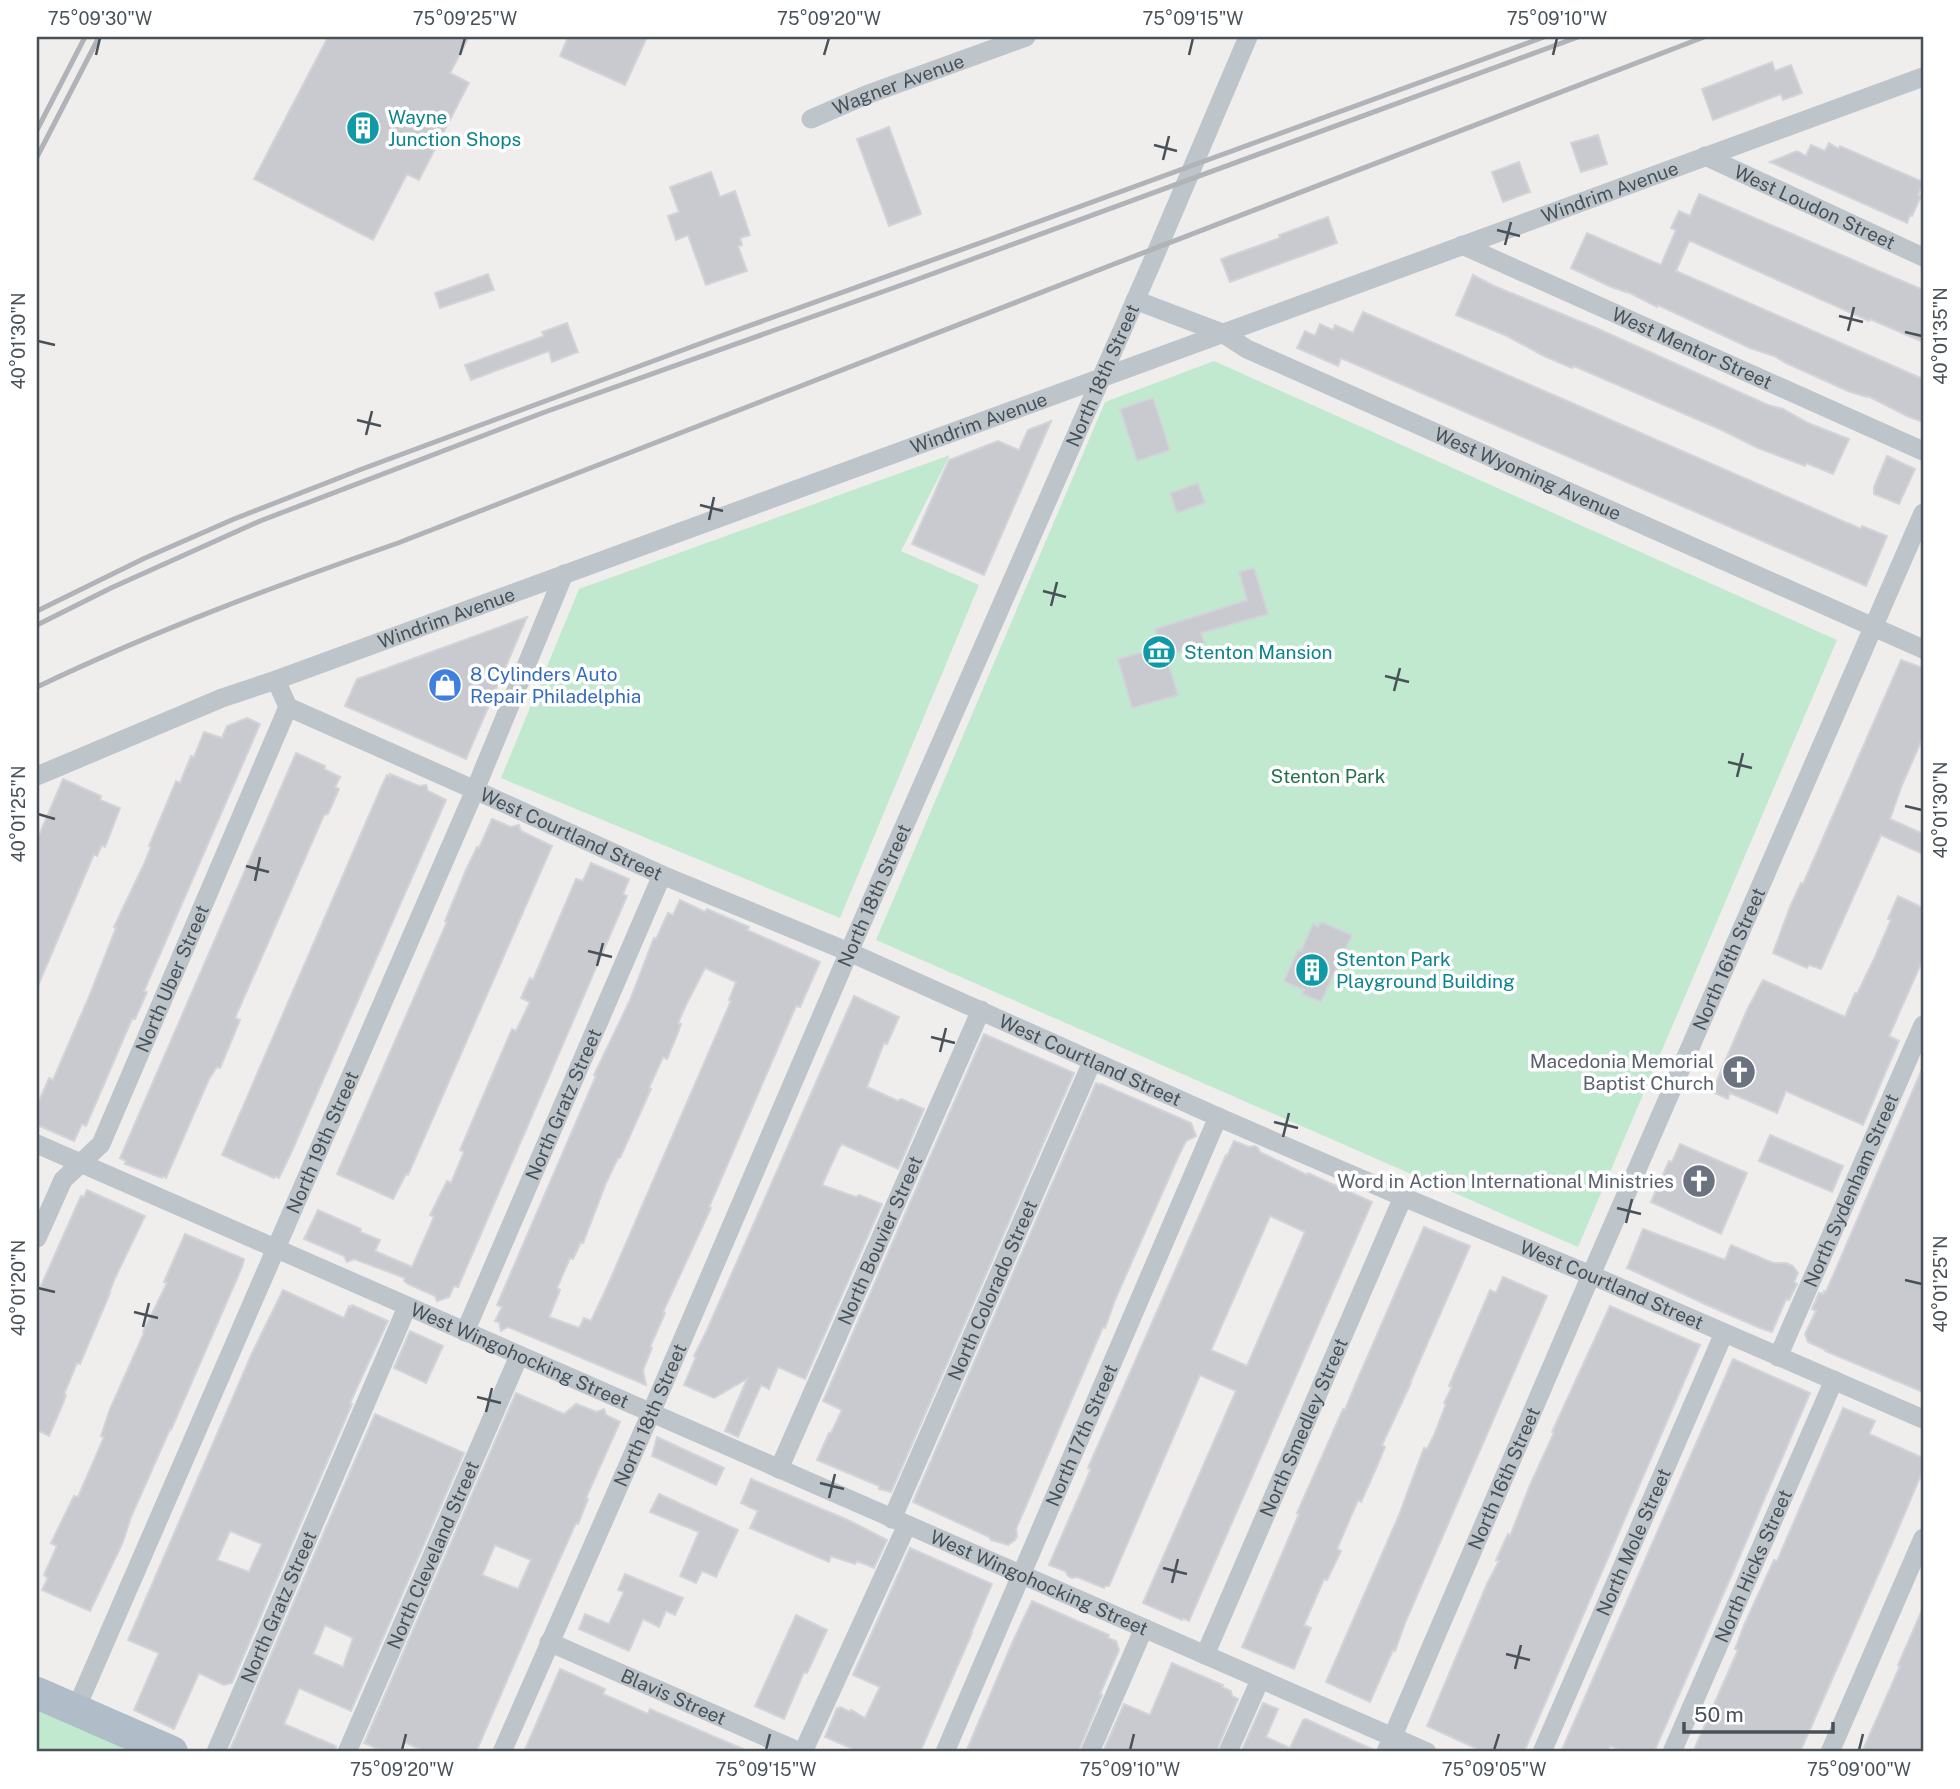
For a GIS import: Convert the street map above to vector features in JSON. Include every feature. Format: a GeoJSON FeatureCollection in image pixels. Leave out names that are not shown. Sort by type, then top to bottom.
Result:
{"type":"FeatureCollection","features":[{"type":"Feature","properties":{"kind":"main road"},"geometry":{"type":"LineString","coordinates":[[37,1693],[172,1752]]}},
{"type":"Feature","properties":{"kind":"street","name":"Wagner Avenue"},"geometry":{"type":"LineString","coordinates":[[811,119],[866,95],[1026,37]]}},
{"type":"Feature","properties":{"kind":"street","name":"North 18th Street"},"geometry":{"type":"LineString","coordinates":[[502,1752],[1248,37]]}},
{"type":"Feature","properties":{"kind":"street","name":"Windrim Avenue"},"geometry":{"type":"LineString","coordinates":[[37,776],[222,698],[1923,77]]}},
{"type":"Feature","properties":{"kind":"street","name":"West Loudon Street"},"geometry":{"type":"LineString","coordinates":[[1705,156],[1923,257]]}},
{"type":"Feature","properties":{"kind":"street","name":"West Mentor Street"},"geometry":{"type":"LineString","coordinates":[[1462,245],[1923,451]]}},
{"type":"Feature","properties":{"kind":"street","name":"West Wyoming Avenue"},"geometry":{"type":"LineString","coordinates":[[1135,300],[1222,333],[1247,349],[1923,649]]}},
{"type":"Feature","properties":{"kind":"street","name":"North 16th Street"},"geometry":{"type":"LineString","coordinates":[[1390,1745],[1591,1275],[1923,513]]}},
{"type":"Feature","properties":{"kind":"street","name":"North 19th Street"},"geometry":{"type":"LineString","coordinates":[[76,1709],[475,790],[564,574]]}},
{"type":"Feature","properties":{"kind":"street"},"geometry":{"type":"LineString","coordinates":[[276,680],[288,708]]}},
{"type":"Feature","properties":{"kind":"street","name":"West Courtland Street"},"geometry":{"type":"LineString","coordinates":[[288,708],[662,875],[981,1010],[1092,1062],[1923,1419]]}},
{"type":"Feature","properties":{"kind":"street","name":"North Uber Street"},"geometry":{"type":"LineString","coordinates":[[37,1238],[63,1180],[101,1144],[288,708]]}},
{"type":"Feature","properties":{"kind":"street","name":"North Gratz Street"},"geometry":{"type":"LineString","coordinates":[[465,1332],[662,875]]}},
{"type":"Feature","properties":{"kind":"street","name":"North Bouvier Street"},"geometry":{"type":"LineString","coordinates":[[779,1469],[981,1010]]}},
{"type":"Feature","properties":{"kind":"street","name":"North Sydenham Street"},"geometry":{"type":"LineString","coordinates":[[1778,1357],[1923,1025]]}},
{"type":"Feature","properties":{"kind":"street","name":"North Colorado Street"},"geometry":{"type":"LineString","coordinates":[[801,1752],[1092,1062]]}},
{"type":"Feature","properties":{"kind":"street","name":"North 17th Street"},"geometry":{"type":"LineString","coordinates":[[946,1752],[1219,1117]]}},
{"type":"Feature","properties":{"kind":"street","name":"West Wingohocking Street"},"geometry":{"type":"LineString","coordinates":[[37,1144],[1205,1655],[1390,1745],[1427,1752]]}},
{"type":"Feature","properties":{"kind":"street","name":"North Smedley Street"},"geometry":{"type":"LineString","coordinates":[[1205,1655],[1403,1197]]}},
{"type":"Feature","properties":{"kind":"street","name":"North Gratz Street"},"geometry":{"type":"LineString","coordinates":[[216,1752],[407,1307]]}},
{"type":"Feature","properties":{"kind":"street","name":"North Mole Street"},"geometry":{"type":"LineString","coordinates":[[1542,1752],[1724,1333]]}},
{"type":"Feature","properties":{"kind":"street","name":"North Cleveland Street"},"geometry":{"type":"LineString","coordinates":[[347,1752],[519,1356]]}},
{"type":"Feature","properties":{"kind":"street","name":"North Hicks Street"},"geometry":{"type":"LineString","coordinates":[[1672,1752],[1834,1380]]}},
{"type":"Feature","properties":{"kind":"street"},"geometry":{"type":"LineString","coordinates":[[1830,1752],[1923,1538]]}},
{"type":"Feature","properties":{"kind":"street"},"geometry":{"type":"LineString","coordinates":[[1090,1752],[1144,1628]]}},
{"type":"Feature","properties":{"kind":"street","name":"Blavis Street"},"geometry":{"type":"LineString","coordinates":[[549,1642],[801,1752]]}},
{"type":"Feature","properties":{"kind":"street"},"geometry":{"type":"LineString","coordinates":[[1228,1752],[1260,1680]]}},
{"type":"Feature","properties":{"kind":"green space","name":"Stenton Park"},"geometry":{"type":"Polygon","coordinates":[[[1214,361],[1837,640],[1578,1247],[876,940],[1105,402],[1214,361]]]}},
{"type":"Feature","properties":{"kind":"green space"},"geometry":{"type":"Polygon","coordinates":[[[950,455],[901,551],[979,585],[840,918],[501,778],[579,589],[950,455]]]}},
{"type":"Feature","properties":{"kind":"green space"},"geometry":{"type":"Polygon","coordinates":[[[37,1706],[133,1752],[37,1752],[37,1706]]]}},
{"type":"Feature","properties":{"kind":"building","name":"Wayne Junction Shops"},"geometry":{"type":"Polygon","coordinates":[[[328,37],[469,37],[450,73],[469,83],[419,180],[407,174],[373,240],[254,179],[328,37]]]}},
{"type":"Feature","properties":{"kind":"building"},"geometry":{"type":"Polygon","coordinates":[[[568,37],[647,37],[625,85],[560,56],[568,37]]]}},
{"type":"Feature","properties":{"kind":"building"},"geometry":{"type":"Polygon","coordinates":[[[1772,62],[1775,71],[1791,65],[1802,93],[1783,100],[1781,94],[1713,120],[1702,89],[1772,62]]]}},
{"type":"Feature","properties":{"kind":"building"},"geometry":{"type":"Polygon","coordinates":[[[889,127],[921,214],[889,226],[857,139],[889,127]]]}},
{"type":"Feature","properties":{"kind":"building"},"geometry":{"type":"Polygon","coordinates":[[[1598,135],[1607,164],[1581,172],[1571,143],[1598,135]]]}},
{"type":"Feature","properties":{"kind":"building"},"geometry":{"type":"Polygon","coordinates":[[[1829,143],[1923,182],[1918,195],[1921,196],[1907,223],[1770,162],[1797,151],[1806,156],[1811,145],[1825,151],[1829,143]]]}},
{"type":"Feature","properties":{"kind":"building"},"geometry":{"type":"Polygon","coordinates":[[[1519,162],[1530,192],[1503,202],[1492,172],[1519,162]]]}},
{"type":"Feature","properties":{"kind":"building"},"geometry":{"type":"Polygon","coordinates":[[[711,172],[720,197],[735,191],[750,235],[740,238],[742,245],[738,246],[747,271],[706,285],[688,235],[676,240],[668,216],[679,212],[670,187],[711,172]]]}},
{"type":"Feature","properties":{"kind":"building"},"geometry":{"type":"Polygon","coordinates":[[[1699,194],[1923,290],[1923,342],[1870,319],[1869,321],[1693,242],[1689,241],[1676,271],[1923,379],[1923,422],[1571,268],[1587,233],[1661,265],[1676,230],[1671,228],[1679,211],[1690,216],[1699,194]]]}},
{"type":"Feature","properties":{"kind":"building"},"geometry":{"type":"Polygon","coordinates":[[[1328,217],[1337,243],[1230,282],[1221,259],[1328,217]]]}},
{"type":"Feature","properties":{"kind":"building"},"geometry":{"type":"Polygon","coordinates":[[[488,274],[494,290],[440,308],[435,293],[488,274]]]}},
{"type":"Feature","properties":{"kind":"building"},"geometry":{"type":"Polygon","coordinates":[[[1473,275],[1849,439],[1833,474],[1758,448],[1456,315],[1473,275]]]}},
{"type":"Feature","properties":{"kind":"building"},"geometry":{"type":"Polygon","coordinates":[[[1363,312],[1861,529],[1862,526],[1887,536],[1866,586],[1341,358],[1338,366],[1297,348],[1305,331],[1315,336],[1320,324],[1333,330],[1335,325],[1353,333],[1363,312]]]}},
{"type":"Feature","properties":{"kind":"building"},"geometry":{"type":"Polygon","coordinates":[[[567,323],[578,352],[552,362],[549,351],[471,380],[465,365],[544,336],[542,332],[567,323]]]}},
{"type":"Feature","properties":{"kind":"building"},"geometry":{"type":"Polygon","coordinates":[[[1153,398],[1170,450],[1137,461],[1120,409],[1153,398]]]}},
{"type":"Feature","properties":{"kind":"building"},"geometry":{"type":"Polygon","coordinates":[[[1051,421],[984,575],[912,544],[949,460],[998,441],[1019,450],[1028,430],[1051,421]]]}},
{"type":"Feature","properties":{"kind":"building"},"geometry":{"type":"Polygon","coordinates":[[[1887,456],[1915,469],[1899,504],[1874,494],[1874,487],[1887,456]]]}},
{"type":"Feature","properties":{"kind":"building"},"geometry":{"type":"Polygon","coordinates":[[[1198,483],[1205,503],[1177,513],[1170,493],[1198,483]]]}},
{"type":"Feature","properties":{"kind":"building","name":"Stenton Mansion"},"geometry":{"type":"Polygon","coordinates":[[[1254,568],[1268,614],[1201,633],[1205,644],[1166,656],[1178,695],[1132,708],[1118,659],[1161,647],[1155,629],[1247,600],[1239,572],[1254,568]]]}},
{"type":"Feature","properties":{"kind":"building"},"geometry":{"type":"Polygon","coordinates":[[[527,617],[466,759],[345,706],[357,679],[527,617]]]}},
{"type":"Feature","properties":{"kind":"building"},"geometry":{"type":"Polygon","coordinates":[[[1901,660],[1923,668],[1923,737],[1890,819],[1923,834],[1923,854],[1881,835],[1821,969],[1809,965],[1807,968],[1773,953],[1790,907],[1801,883],[1803,884],[1901,660]]]}},
{"type":"Feature","properties":{"kind":"building"},"geometry":{"type":"Polygon","coordinates":[[[247,718],[260,724],[144,991],[147,992],[135,1019],[132,1019],[86,1126],[82,1124],[74,1141],[37,1125],[37,1106],[49,1078],[53,1080],[88,999],[116,928],[114,927],[144,864],[176,781],[180,783],[204,732],[222,738],[227,726],[247,718]]]}},
{"type":"Feature","properties":{"kind":"building"},"geometry":{"type":"Polygon","coordinates":[[[296,753],[325,766],[324,769],[340,777],[335,787],[339,789],[328,814],[324,815],[235,1018],[240,1020],[220,1068],[217,1067],[209,1079],[166,1178],[162,1178],[125,1164],[126,1161],[120,1158],[296,753]]]}},
{"type":"Feature","properties":{"kind":"building"},"geometry":{"type":"Polygon","coordinates":[[[390,774],[419,786],[426,785],[428,791],[446,800],[291,1153],[279,1178],[274,1178],[222,1155],[380,790],[390,774]]]}},
{"type":"Feature","properties":{"kind":"building"},"geometry":{"type":"Polygon","coordinates":[[[63,779],[120,808],[105,847],[102,845],[97,856],[94,854],[37,988],[37,840],[63,779]]]}},
{"type":"Feature","properties":{"kind":"building"},"geometry":{"type":"Polygon","coordinates":[[[492,819],[511,827],[519,825],[521,831],[552,846],[408,1175],[406,1174],[393,1199],[337,1174],[447,922],[445,921],[466,870],[492,819]]]}},
{"type":"Feature","properties":{"kind":"building"},"geometry":{"type":"Polygon","coordinates":[[[591,863],[629,879],[623,894],[627,896],[458,1287],[454,1286],[449,1297],[437,1301],[435,1296],[408,1284],[404,1281],[405,1278],[354,1259],[347,1262],[344,1256],[304,1239],[318,1210],[380,1240],[375,1251],[412,1267],[434,1217],[430,1215],[447,1181],[451,1183],[464,1152],[460,1150],[512,1029],[516,1031],[530,1002],[521,998],[530,978],[533,980],[576,879],[583,881],[591,863]]]}},
{"type":"Feature","properties":{"kind":"building"},"geometry":{"type":"Polygon","coordinates":[[[1898,896],[1923,908],[1923,959],[1889,1036],[1899,1041],[1863,1125],[1786,1091],[1777,1113],[1730,1093],[1728,1099],[1712,1092],[1747,1010],[1763,980],[1845,1017],[1874,959],[1898,896]]]}},
{"type":"Feature","properties":{"kind":"building"},"geometry":{"type":"Polygon","coordinates":[[[680,900],[749,927],[747,930],[820,962],[800,1007],[796,1006],[709,1207],[711,1208],[663,1312],[665,1313],[643,1370],[646,1385],[508,1327],[501,1331],[499,1322],[495,1321],[502,1307],[497,1305],[596,1076],[594,1075],[630,1000],[654,938],[656,939],[668,913],[673,915],[680,900]],[[705,968],[678,1023],[681,1024],[667,1059],[663,1057],[620,1158],[606,1183],[583,1243],[581,1242],[573,1259],[570,1258],[557,1288],[560,1290],[549,1317],[579,1328],[584,1318],[591,1321],[731,1001],[729,1000],[736,982],[705,968]]]}},
{"type":"Feature","properties":{"kind":"building","name":"Stenton Park Playground Building"},"geometry":{"type":"Polygon","coordinates":[[[1321,922],[1352,935],[1321,1002],[1302,994],[1304,990],[1284,981],[1313,924],[1318,927],[1321,922]]]}},
{"type":"Feature","properties":{"kind":"building"},"geometry":{"type":"Polygon","coordinates":[[[854,996],[899,1017],[887,1044],[884,1043],[867,1087],[924,1109],[898,1169],[842,1144],[839,1148],[822,1185],[882,1204],[805,1379],[778,1367],[769,1389],[761,1385],[738,1437],[725,1431],[747,1379],[714,1398],[684,1385],[696,1357],[694,1356],[854,996]]]}},
{"type":"Feature","properties":{"kind":"building"},"geometry":{"type":"Polygon","coordinates":[[[984,1034],[1074,1073],[891,1492],[817,1460],[842,1410],[823,1401],[984,1034]]]}},
{"type":"Feature","properties":{"kind":"building"},"geometry":{"type":"Polygon","coordinates":[[[1923,1067],[1923,1392],[1825,1351],[1808,1342],[1805,1334],[1816,1311],[1812,1309],[1819,1293],[1826,1292],[1923,1067]]]}},
{"type":"Feature","properties":{"kind":"building"},"geometry":{"type":"Polygon","coordinates":[[[1096,1083],[1191,1123],[1196,1136],[1186,1141],[1179,1155],[1016,1529],[1017,1536],[1008,1545],[991,1540],[913,1502],[1096,1083]]]}},
{"type":"Feature","properties":{"kind":"building"},"geometry":{"type":"Polygon","coordinates":[[[1770,1135],[1843,1166],[1832,1192],[1759,1161],[1770,1135]]]}},
{"type":"Feature","properties":{"kind":"building"},"geometry":{"type":"Polygon","coordinates":[[[1234,1141],[1249,1147],[1255,1146],[1260,1152],[1307,1175],[1308,1173],[1372,1202],[1189,1621],[1143,1603],[1236,1391],[1200,1375],[1109,1586],[1104,1588],[1077,1577],[1072,1578],[1065,1571],[1049,1565],[1091,1469],[1088,1468],[1234,1141]],[[1270,1216],[1211,1350],[1247,1366],[1305,1232],[1270,1216]]]}},
{"type":"Feature","properties":{"kind":"building"},"geometry":{"type":"Polygon","coordinates":[[[1680,1144],[1747,1173],[1721,1234],[1651,1202],[1669,1161],[1672,1162],[1680,1144]]]}},
{"type":"Feature","properties":{"kind":"building"},"geometry":{"type":"Polygon","coordinates":[[[87,1190],[145,1216],[115,1278],[80,1364],[77,1363],[49,1436],[37,1430],[37,1295],[81,1196],[84,1197],[87,1190]]]}},
{"type":"Feature","properties":{"kind":"building"},"geometry":{"type":"Polygon","coordinates":[[[1424,1227],[1470,1246],[1382,1445],[1385,1447],[1378,1464],[1361,1502],[1358,1500],[1337,1549],[1341,1551],[1327,1580],[1324,1579],[1304,1625],[1311,1628],[1294,1669],[1242,1647],[1299,1514],[1297,1513],[1424,1227]]]}},
{"type":"Feature","properties":{"kind":"building"},"geometry":{"type":"Polygon","coordinates":[[[1643,1229],[1725,1260],[1731,1245],[1773,1263],[1793,1266],[1798,1273],[1794,1282],[1797,1284],[1789,1300],[1786,1299],[1772,1332],[1627,1268],[1643,1229]]]}},
{"type":"Feature","properties":{"kind":"building"},"geometry":{"type":"Polygon","coordinates":[[[185,1234],[244,1259],[242,1267],[131,1517],[123,1542],[90,1611],[42,1590],[48,1578],[44,1575],[57,1546],[51,1543],[74,1496],[78,1497],[92,1465],[104,1437],[101,1436],[110,1409],[167,1283],[164,1282],[185,1234]]]}},
{"type":"Feature","properties":{"kind":"building"},"geometry":{"type":"Polygon","coordinates":[[[1503,1277],[1547,1296],[1395,1651],[1393,1650],[1370,1702],[1326,1682],[1399,1515],[1424,1448],[1427,1449],[1435,1433],[1452,1387],[1449,1386],[1490,1290],[1496,1293],[1503,1277]]]}},
{"type":"Feature","properties":{"kind":"building"},"geometry":{"type":"Polygon","coordinates":[[[283,1290],[344,1318],[352,1305],[388,1321],[350,1403],[352,1404],[232,1683],[224,1685],[199,1673],[174,1729],[134,1710],[159,1653],[128,1640],[253,1351],[283,1290]],[[230,1531],[217,1560],[249,1572],[262,1544],[230,1531]]]}},
{"type":"Feature","properties":{"kind":"building"},"geometry":{"type":"Polygon","coordinates":[[[1610,1306],[1700,1345],[1524,1752],[1484,1752],[1427,1726],[1499,1561],[1496,1560],[1508,1534],[1510,1536],[1554,1433],[1552,1432],[1610,1306]]]}},
{"type":"Feature","properties":{"kind":"building"},"geometry":{"type":"Polygon","coordinates":[[[410,1331],[443,1346],[426,1383],[394,1368],[410,1331]]]}},
{"type":"Feature","properties":{"kind":"building"},"geometry":{"type":"Polygon","coordinates":[[[1733,1359],[1810,1393],[1733,1572],[1654,1752],[1625,1752],[1610,1746],[1607,1752],[1561,1752],[1733,1359]]]}},
{"type":"Feature","properties":{"kind":"building"},"geometry":{"type":"Polygon","coordinates":[[[516,1393],[564,1414],[576,1404],[597,1412],[604,1409],[606,1415],[620,1422],[586,1498],[588,1499],[578,1524],[576,1523],[553,1574],[476,1752],[426,1752],[404,1742],[400,1752],[385,1752],[364,1743],[516,1393]],[[495,1545],[482,1575],[518,1589],[531,1560],[495,1545]]]}},
{"type":"Feature","properties":{"kind":"building"},"geometry":{"type":"Polygon","coordinates":[[[1843,1408],[1875,1421],[1869,1434],[1923,1458],[1923,1470],[1893,1541],[1800,1752],[1693,1752],[1738,1650],[1735,1649],[1745,1623],[1774,1560],[1777,1561],[1843,1408]]]}},
{"type":"Feature","properties":{"kind":"building"},"geometry":{"type":"Polygon","coordinates":[[[375,1414],[464,1453],[351,1711],[299,1688],[284,1724],[336,1746],[335,1752],[229,1752],[375,1414]],[[325,1625],[313,1654],[343,1667],[353,1638],[325,1625]]]}},
{"type":"Feature","properties":{"kind":"building"},"geometry":{"type":"Polygon","coordinates":[[[657,1437],[724,1468],[716,1485],[652,1456],[657,1437]]]}},
{"type":"Feature","properties":{"kind":"building"},"geometry":{"type":"Polygon","coordinates":[[[751,1479],[850,1521],[887,1540],[874,1568],[857,1561],[855,1564],[831,1556],[829,1562],[750,1528],[758,1511],[741,1503],[751,1479]]]}},
{"type":"Feature","properties":{"kind":"building"},"geometry":{"type":"Polygon","coordinates":[[[659,1494],[738,1530],[716,1577],[702,1571],[696,1583],[680,1576],[699,1532],[650,1512],[659,1494]]]}},
{"type":"Feature","properties":{"kind":"building"},"geometry":{"type":"Polygon","coordinates":[[[910,1548],[992,1584],[920,1752],[860,1752],[825,1737],[837,1708],[850,1712],[851,1710],[865,1718],[880,1687],[853,1675],[910,1548]]]}},
{"type":"Feature","properties":{"kind":"building"},"geometry":{"type":"Polygon","coordinates":[[[625,1574],[683,1598],[675,1615],[666,1611],[659,1627],[643,1619],[629,1651],[579,1629],[585,1614],[609,1624],[624,1592],[618,1590],[625,1574]]]}},
{"type":"Feature","properties":{"kind":"building"},"geometry":{"type":"Polygon","coordinates":[[[1032,1601],[1109,1635],[1108,1638],[1116,1641],[1119,1650],[1078,1752],[966,1752],[1013,1641],[1032,1601]]]}},
{"type":"Feature","properties":{"kind":"building"},"geometry":{"type":"Polygon","coordinates":[[[1923,1608],[1923,1752],[1862,1752],[1900,1666],[1898,1665],[1923,1608]]]}},
{"type":"Feature","properties":{"kind":"building"},"geometry":{"type":"Polygon","coordinates":[[[796,1615],[827,1630],[807,1673],[804,1672],[784,1719],[755,1706],[796,1615]]]}},
{"type":"Feature","properties":{"kind":"building"},"geometry":{"type":"Polygon","coordinates":[[[1172,1663],[1223,1685],[1222,1687],[1231,1691],[1232,1696],[1238,1699],[1216,1752],[1103,1752],[1124,1704],[1150,1715],[1172,1663]]]}},
{"type":"Feature","properties":{"kind":"building"},"geometry":{"type":"Polygon","coordinates":[[[560,1669],[605,1689],[603,1694],[648,1714],[650,1709],[750,1752],[524,1752],[560,1669]]]}},
{"type":"Feature","properties":{"kind":"building"},"geometry":{"type":"Polygon","coordinates":[[[1263,1703],[1278,1709],[1266,1737],[1290,1748],[1303,1720],[1306,1719],[1374,1752],[1241,1752],[1263,1703]]]}},
{"type":"Feature","properties":{"kind":"railway"},"geometry":{"type":"LineString","coordinates":[[37,130],[85,37]]}},
{"type":"Feature","properties":{"kind":"railway"},"geometry":{"type":"LineString","coordinates":[[37,157],[99,37]]}},
{"type":"Feature","properties":{"kind":"railway"},"geometry":{"type":"LineString","coordinates":[[37,611],[145,558],[234,519],[362,469],[1544,37]]}},
{"type":"Feature","properties":{"kind":"railway"},"geometry":{"type":"LineString","coordinates":[[37,625],[111,588],[260,521],[545,412],[910,282],[1578,37]]}},
{"type":"Feature","properties":{"kind":"railway"},"geometry":{"type":"LineString","coordinates":[[37,687],[215,610],[398,543],[1704,37]]}},
{"type":"Feature","properties":{"kind":"place","name":"Wayne Junction Shops"},"geometry":{"type":"Point","coordinates":[363,128]}},
{"type":"Feature","properties":{"kind":"place","name":"Stenton Mansion"},"geometry":{"type":"Point","coordinates":[1159,652]}},
{"type":"Feature","properties":{"kind":"place","name":"8 Cylinders Auto Repair Philadelphia"},"geometry":{"type":"Point","coordinates":[445,685]}},
{"type":"Feature","properties":{"kind":"place","name":"Stenton Park Playground Building"},"geometry":{"type":"Point","coordinates":[1312,970]}},
{"type":"Feature","properties":{"kind":"place","name":"Macedonia Memorial Baptist Church"},"geometry":{"type":"Point","coordinates":[1739,1072]}},
{"type":"Feature","properties":{"kind":"place","name":"Word in Action International Ministries"},"geometry":{"type":"Point","coordinates":[1699,1181]}}]}
